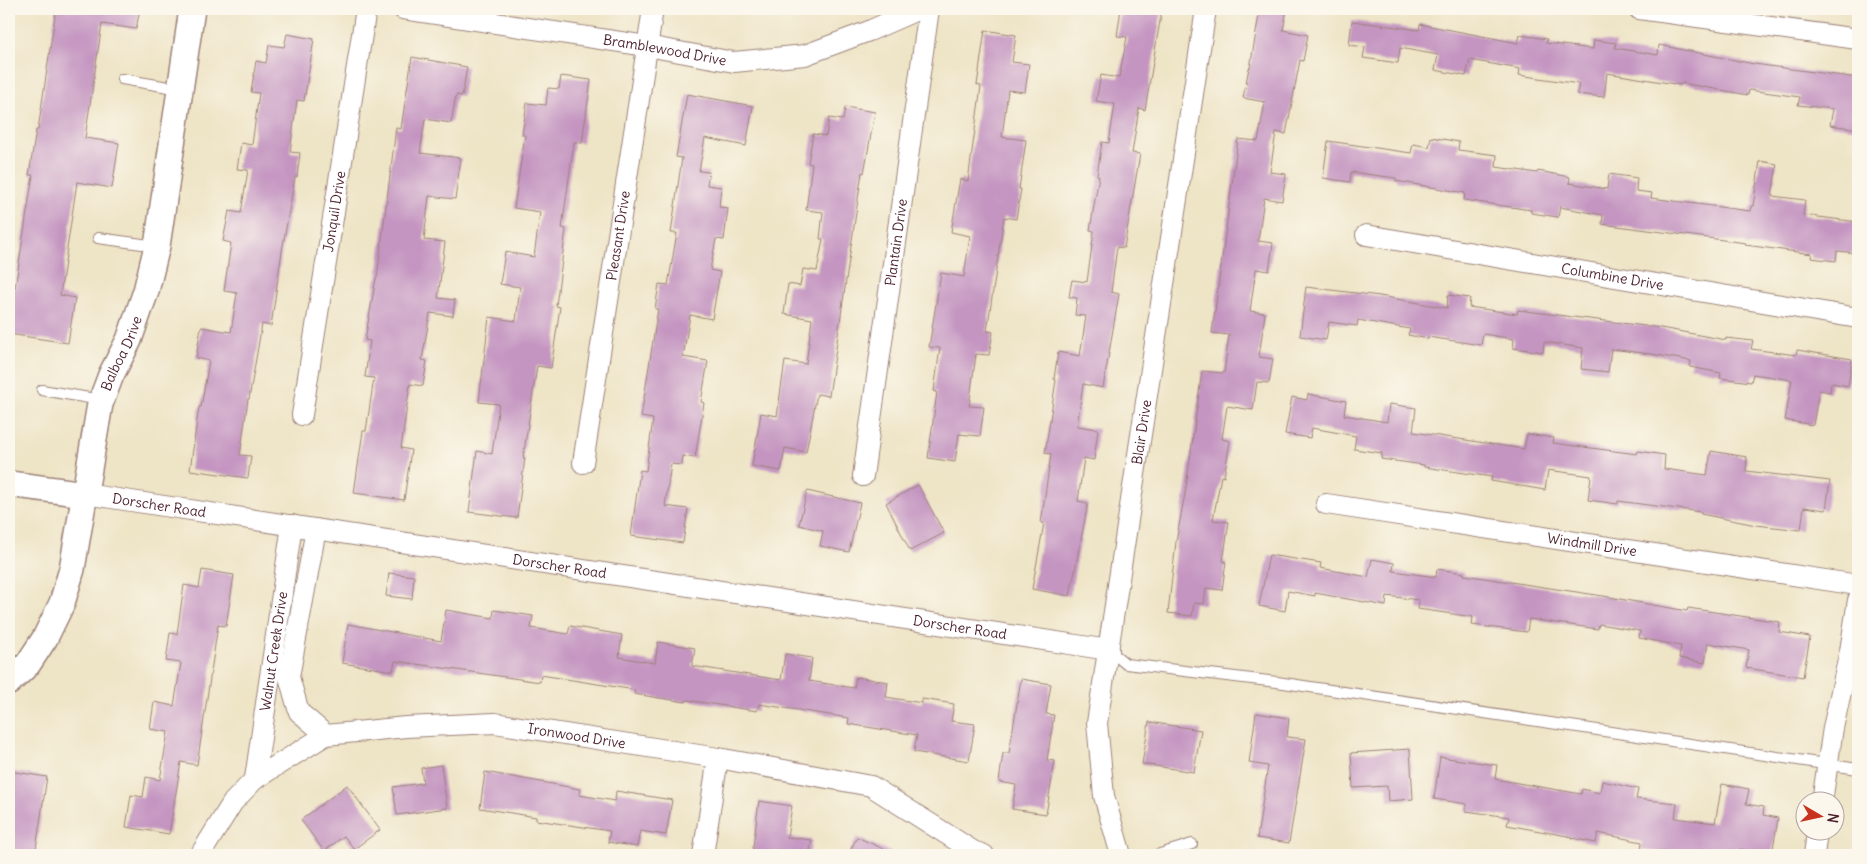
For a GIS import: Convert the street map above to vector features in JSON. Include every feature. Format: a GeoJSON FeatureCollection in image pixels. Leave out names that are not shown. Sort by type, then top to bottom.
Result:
{"type":"FeatureCollection","features":[{"type":"Feature","properties":{"kind":"street","name":"Balboa Drive"},"geometry":{"type":"LineString","coordinates":[[9,682],[28,664],[45,638],[62,603],[72,569],[93,438],[102,400],[146,291],[157,246],[192,9]]}},
{"type":"Feature","properties":{"kind":"street","name":"Jonquil Drive"},"geometry":{"type":"LineString","coordinates":[[302,415],[366,9]]}},
{"type":"Feature","properties":{"kind":"street","name":"Bramblewood Drive"},"geometry":{"type":"LineString","coordinates":[[403,9],[647,46],[734,62],[805,55],[869,31],[919,9]]}},
{"type":"Feature","properties":{"kind":"street","name":"Pleasant Drive"},"geometry":{"type":"LineString","coordinates":[[583,463],[653,9]]}},
{"type":"Feature","properties":{"kind":"street","name":"Plantain Drive"},"geometry":{"type":"LineString","coordinates":[[862,476],[929,9]]}},
{"type":"Feature","properties":{"kind":"street","name":"Blair Drive"},"geometry":{"type":"LineString","coordinates":[[1121,855],[1104,796],[1097,724],[1206,9]]}},
{"type":"Feature","properties":{"kind":"street"},"geometry":{"type":"LineString","coordinates":[[1639,9],[1858,39]]}},
{"type":"Feature","properties":{"kind":"street","name":"Columbine Drive"},"geometry":{"type":"LineString","coordinates":[[1366,235],[1858,318]]}},
{"type":"Feature","properties":{"kind":"street","name":"Dorscher Road"},"geometry":{"type":"LineString","coordinates":[[9,484],[292,525],[1109,650]]}},
{"type":"Feature","properties":{"kind":"street","name":"Windmill Drive"},"geometry":{"type":"LineString","coordinates":[[1326,504],[1858,585]]}},
{"type":"Feature","properties":{"kind":"street","name":"Walnut Creek Drive"},"geometry":{"type":"LineString","coordinates":[[254,779],[292,525]]}},
{"type":"Feature","properties":{"kind":"street","name":"Walnut Creek Drive"},"geometry":{"type":"LineString","coordinates":[[316,529],[289,677],[299,712],[326,735]]}},
{"type":"Feature","properties":{"kind":"street"},"geometry":{"type":"LineString","coordinates":[[1823,792],[1833,728],[1850,651],[1858,600]]}},
{"type":"Feature","properties":{"kind":"street","name":"Ironwood Drive"},"geometry":{"type":"LineString","coordinates":[[200,855],[233,802],[254,779],[326,735],[406,727],[495,723],[718,758],[871,786],[973,851],[984,855]]}},
{"type":"Feature","properties":{"kind":"street"},"geometry":{"type":"LineString","coordinates":[[703,855],[718,758]]}},
{"type":"Feature","properties":{"kind":"street"},"geometry":{"type":"LineString","coordinates":[[1814,855],[1816,842]]}},
{"type":"Feature","properties":{"kind":"lane"},"geometry":{"type":"LineString","coordinates":[[122,79],[180,89]]}},
{"type":"Feature","properties":{"kind":"lane"},"geometry":{"type":"LineString","coordinates":[[98,238],[157,246]]}},
{"type":"Feature","properties":{"kind":"lane"},"geometry":{"type":"LineString","coordinates":[[42,390],[102,400]]}},
{"type":"Feature","properties":{"kind":"lane"},"geometry":{"type":"LineString","coordinates":[[1109,650],[1126,664],[1277,682],[1858,769]]}},
{"type":"Feature","properties":{"kind":"lane"},"geometry":{"type":"LineString","coordinates":[[1157,855],[1192,844]]}},
{"type":"Feature","properties":{"kind":"building"},"geometry":{"type":"Polygon","coordinates":[[[56,9],[140,9],[136,29],[102,24],[85,138],[119,143],[112,188],[77,182],[60,295],[75,298],[68,343],[9,334],[9,287],[15,288],[33,175],[29,175],[36,130],[38,130],[56,9]]]}},
{"type":"Feature","properties":{"kind":"building"},"geometry":{"type":"Polygon","coordinates":[[[1121,9],[1134,11],[1134,9],[1162,9],[1145,110],[1139,108],[1132,153],[1140,154],[1124,248],[1117,247],[1111,292],[1119,294],[1103,388],[1083,384],[1077,426],[1098,429],[1094,460],[1084,458],[1078,501],[1088,503],[1070,596],[1032,589],[1044,523],[1041,523],[1051,454],[1045,453],[1056,380],[1054,379],[1058,352],[1080,356],[1086,316],[1075,315],[1077,298],[1069,297],[1072,280],[1087,282],[1094,231],[1090,230],[1099,176],[1097,175],[1102,142],[1109,143],[1115,104],[1096,101],[1101,75],[1119,78],[1127,37],[1117,36],[1121,9]]]}},
{"type":"Feature","properties":{"kind":"building"},"geometry":{"type":"Polygon","coordinates":[[[1260,9],[1287,9],[1283,30],[1308,35],[1303,61],[1300,60],[1286,134],[1276,132],[1270,172],[1286,174],[1282,201],[1264,198],[1258,241],[1273,243],[1269,271],[1256,269],[1250,311],[1265,313],[1259,357],[1273,359],[1269,383],[1257,382],[1253,410],[1227,406],[1222,439],[1230,441],[1224,477],[1221,476],[1213,520],[1229,522],[1223,561],[1226,562],[1222,590],[1206,588],[1204,604],[1194,603],[1192,616],[1168,613],[1176,542],[1186,488],[1202,371],[1224,373],[1229,335],[1212,333],[1238,139],[1258,141],[1265,102],[1243,98],[1260,9]]]}},
{"type":"Feature","properties":{"kind":"building"},"geometry":{"type":"Polygon","coordinates":[[[1352,21],[1419,30],[1420,24],[1518,43],[1520,35],[1547,39],[1546,43],[1593,49],[1594,40],[1616,43],[1615,48],[1658,55],[1659,45],[1754,64],[1858,78],[1858,129],[1830,125],[1833,109],[1798,105],[1800,97],[1749,90],[1748,95],[1682,83],[1681,85],[1607,73],[1604,97],[1577,94],[1579,84],[1519,75],[1520,69],[1470,60],[1466,76],[1435,70],[1438,55],[1400,48],[1398,63],[1363,58],[1365,47],[1349,45],[1352,21]]]}},
{"type":"Feature","properties":{"kind":"building"},"geometry":{"type":"Polygon","coordinates":[[[985,30],[1016,35],[1012,62],[1029,64],[1025,92],[1008,90],[1002,137],[1026,140],[1016,219],[1004,217],[987,331],[993,332],[989,355],[976,354],[969,406],[984,407],[980,436],[959,434],[955,462],[928,458],[937,392],[934,391],[940,348],[929,347],[941,273],[964,277],[970,236],[951,232],[960,179],[968,181],[981,86],[977,85],[985,30]]]}},
{"type":"Feature","properties":{"kind":"building"},"geometry":{"type":"Polygon","coordinates":[[[287,34],[314,39],[304,101],[297,100],[290,152],[300,153],[282,251],[271,326],[262,324],[248,399],[240,455],[251,456],[248,478],[190,470],[199,407],[201,407],[209,361],[196,358],[201,327],[231,332],[237,293],[224,291],[231,243],[223,241],[229,211],[241,213],[248,170],[237,169],[241,143],[252,145],[259,93],[251,92],[256,61],[266,63],[269,45],[284,47],[287,34]]]}},
{"type":"Feature","properties":{"kind":"building"},"geometry":{"type":"Polygon","coordinates":[[[412,57],[467,67],[462,96],[456,95],[451,123],[425,119],[420,153],[461,158],[455,199],[429,196],[424,240],[445,242],[438,298],[455,300],[453,316],[430,313],[422,360],[427,361],[423,386],[410,384],[401,448],[411,450],[404,500],[354,493],[363,431],[366,431],[374,378],[365,377],[370,341],[365,340],[377,278],[396,128],[401,129],[412,57]]]}},
{"type":"Feature","properties":{"kind":"building"},"geometry":{"type":"Polygon","coordinates":[[[561,76],[591,80],[582,143],[574,142],[562,228],[566,229],[556,306],[560,307],[551,368],[537,366],[523,458],[525,458],[517,518],[469,512],[477,451],[492,454],[499,404],[479,402],[489,317],[516,321],[520,287],[500,284],[505,252],[534,257],[540,212],[514,208],[525,135],[522,135],[527,103],[546,105],[548,88],[559,89],[561,76]]]}},
{"type":"Feature","properties":{"kind":"building"},"geometry":{"type":"Polygon","coordinates":[[[687,94],[753,106],[746,146],[705,138],[699,171],[709,172],[707,185],[721,187],[719,207],[728,208],[724,240],[716,239],[710,270],[720,272],[712,319],[690,315],[683,357],[708,361],[701,402],[704,403],[695,458],[683,456],[682,465],[671,464],[665,506],[688,509],[683,543],[631,536],[640,470],[646,471],[653,419],[641,417],[658,309],[655,309],[659,284],[668,285],[677,233],[671,233],[682,158],[676,157],[687,94]]]}},
{"type":"Feature","properties":{"kind":"building"},"geometry":{"type":"Polygon","coordinates":[[[845,107],[875,112],[864,173],[862,172],[829,396],[817,394],[806,452],[785,448],[781,471],[752,466],[761,413],[777,416],[785,361],[806,364],[812,319],[784,314],[788,284],[800,286],[803,269],[817,271],[823,239],[820,239],[823,212],[806,210],[812,164],[808,163],[813,134],[826,136],[829,118],[843,120],[845,107]]]}},
{"type":"Feature","properties":{"kind":"building"},"geometry":{"type":"Polygon","coordinates":[[[1431,137],[1459,142],[1458,150],[1497,155],[1496,167],[1537,173],[1538,171],[1570,177],[1569,183],[1607,189],[1609,174],[1637,178],[1636,191],[1652,193],[1651,198],[1750,211],[1751,206],[1753,206],[1760,161],[1777,164],[1772,196],[1805,200],[1803,215],[1858,222],[1858,253],[1837,251],[1836,261],[1811,258],[1812,254],[1745,245],[1746,243],[1602,224],[1603,215],[1560,207],[1558,217],[1531,213],[1531,210],[1464,200],[1465,193],[1396,181],[1396,178],[1351,172],[1350,182],[1323,178],[1328,141],[1411,153],[1413,144],[1429,147],[1431,137]]]}},
{"type":"Feature","properties":{"kind":"building"},"geometry":{"type":"Polygon","coordinates":[[[1306,287],[1380,296],[1447,308],[1448,295],[1470,298],[1469,307],[1517,314],[1518,310],[1661,328],[1726,340],[1726,338],[1753,341],[1751,349],[1796,355],[1797,350],[1852,359],[1848,386],[1831,383],[1830,392],[1819,390],[1813,425],[1785,420],[1792,380],[1753,374],[1751,382],[1720,378],[1721,373],[1690,367],[1691,361],[1651,354],[1611,349],[1608,372],[1581,369],[1583,348],[1544,342],[1543,352],[1513,348],[1514,339],[1483,334],[1481,345],[1408,335],[1410,329],[1358,320],[1357,326],[1329,322],[1326,340],[1300,336],[1306,287]]]}},
{"type":"Feature","properties":{"kind":"building"},"geometry":{"type":"Polygon","coordinates":[[[1308,394],[1346,401],[1344,415],[1387,422],[1389,404],[1416,408],[1413,432],[1524,449],[1527,434],[1554,438],[1553,443],[1637,454],[1638,451],[1665,455],[1664,469],[1707,475],[1711,451],[1747,457],[1746,471],[1830,481],[1826,510],[1804,507],[1801,530],[1756,525],[1701,514],[1701,512],[1618,501],[1618,504],[1588,500],[1591,476],[1548,470],[1545,490],[1491,481],[1492,477],[1381,459],[1382,453],[1354,449],[1356,436],[1312,428],[1310,438],[1285,434],[1292,397],[1307,400],[1308,394]]]}},
{"type":"Feature","properties":{"kind":"building"},"geometry":{"type":"Polygon","coordinates":[[[918,485],[944,533],[910,551],[886,503],[918,485]]]}},
{"type":"Feature","properties":{"kind":"building"},"geometry":{"type":"Polygon","coordinates":[[[807,491],[860,503],[849,552],[820,546],[823,531],[799,525],[807,491]]]}},
{"type":"Feature","properties":{"kind":"building"},"geometry":{"type":"Polygon","coordinates":[[[1269,555],[1321,563],[1320,568],[1368,577],[1372,559],[1394,563],[1393,571],[1436,577],[1437,569],[1687,611],[1688,608],[1780,622],[1779,632],[1810,637],[1803,677],[1746,668],[1749,650],[1708,643],[1705,663],[1679,658],[1681,646],[1639,638],[1640,631],[1599,624],[1598,629],[1529,619],[1527,632],[1472,625],[1473,617],[1418,609],[1419,600],[1387,596],[1386,606],[1315,593],[1315,596],[1288,591],[1285,611],[1259,606],[1269,555]]]}},
{"type":"Feature","properties":{"kind":"building"},"geometry":{"type":"Polygon","coordinates":[[[202,570],[234,575],[226,626],[218,625],[197,765],[181,762],[169,834],[126,827],[131,795],[143,797],[146,777],[160,780],[168,732],[150,729],[154,702],[174,706],[181,663],[166,661],[170,633],[177,634],[184,585],[199,588],[202,570]]]}},
{"type":"Feature","properties":{"kind":"building"},"geometry":{"type":"Polygon","coordinates":[[[389,573],[414,576],[412,599],[386,596],[389,573]]]}},
{"type":"Feature","properties":{"kind":"building"},"geometry":{"type":"Polygon","coordinates":[[[446,610],[493,618],[494,610],[533,616],[531,628],[568,634],[570,626],[622,635],[619,657],[655,663],[658,642],[695,648],[692,666],[781,680],[785,654],[812,658],[809,681],[854,688],[856,677],[888,682],[886,697],[922,703],[922,699],[954,704],[951,721],[975,724],[969,761],[914,752],[917,735],[848,724],[849,718],[759,704],[757,711],[687,700],[686,702],[634,694],[635,690],[541,675],[540,682],[395,661],[393,671],[342,663],[348,624],[441,641],[446,610]]]}},
{"type":"Feature","properties":{"kind":"building"},"geometry":{"type":"Polygon","coordinates":[[[1021,679],[1051,684],[1046,714],[1054,715],[1047,760],[1055,761],[1046,814],[1012,809],[1016,785],[999,782],[1003,753],[1009,753],[1021,679]]]}},
{"type":"Feature","properties":{"kind":"building"},"geometry":{"type":"Polygon","coordinates":[[[1256,713],[1289,718],[1287,737],[1306,739],[1289,843],[1257,838],[1268,766],[1249,763],[1256,713]]]}},
{"type":"Feature","properties":{"kind":"building"},"geometry":{"type":"Polygon","coordinates":[[[1149,722],[1201,730],[1194,772],[1142,764],[1149,722]]]}},
{"type":"Feature","properties":{"kind":"building"},"geometry":{"type":"Polygon","coordinates":[[[1410,749],[1413,799],[1388,801],[1387,786],[1353,788],[1351,753],[1410,749]]]}},
{"type":"Feature","properties":{"kind":"building"},"geometry":{"type":"Polygon","coordinates":[[[1440,757],[1497,765],[1495,779],[1581,794],[1582,789],[1600,793],[1602,781],[1638,789],[1636,799],[1677,803],[1675,818],[1715,823],[1722,784],[1749,789],[1746,804],[1764,807],[1763,815],[1778,818],[1772,855],[1740,849],[1739,855],[1687,855],[1641,850],[1642,842],[1598,833],[1596,843],[1507,825],[1509,817],[1466,811],[1467,804],[1434,799],[1440,757]]]}},
{"type":"Feature","properties":{"kind":"building"},"geometry":{"type":"Polygon","coordinates":[[[441,765],[447,808],[397,815],[393,787],[423,783],[421,768],[441,765]]]}},
{"type":"Feature","properties":{"kind":"building"},"geometry":{"type":"Polygon","coordinates":[[[9,771],[47,777],[35,855],[9,855],[9,771]]]}},
{"type":"Feature","properties":{"kind":"building"},"geometry":{"type":"Polygon","coordinates":[[[485,772],[580,789],[579,795],[615,801],[616,791],[672,800],[666,835],[640,831],[637,847],[608,842],[610,831],[536,820],[536,817],[480,808],[485,772]]]}},
{"type":"Feature","properties":{"kind":"building"},"geometry":{"type":"Polygon","coordinates":[[[347,785],[380,830],[354,849],[344,836],[324,851],[301,820],[347,785]]]}},
{"type":"Feature","properties":{"kind":"building"},"geometry":{"type":"Polygon","coordinates":[[[759,801],[792,806],[787,837],[812,840],[809,855],[752,855],[759,801]]]}},
{"type":"Feature","properties":{"kind":"building"},"geometry":{"type":"Polygon","coordinates":[[[857,837],[897,855],[848,855],[857,837]]]}}]}
